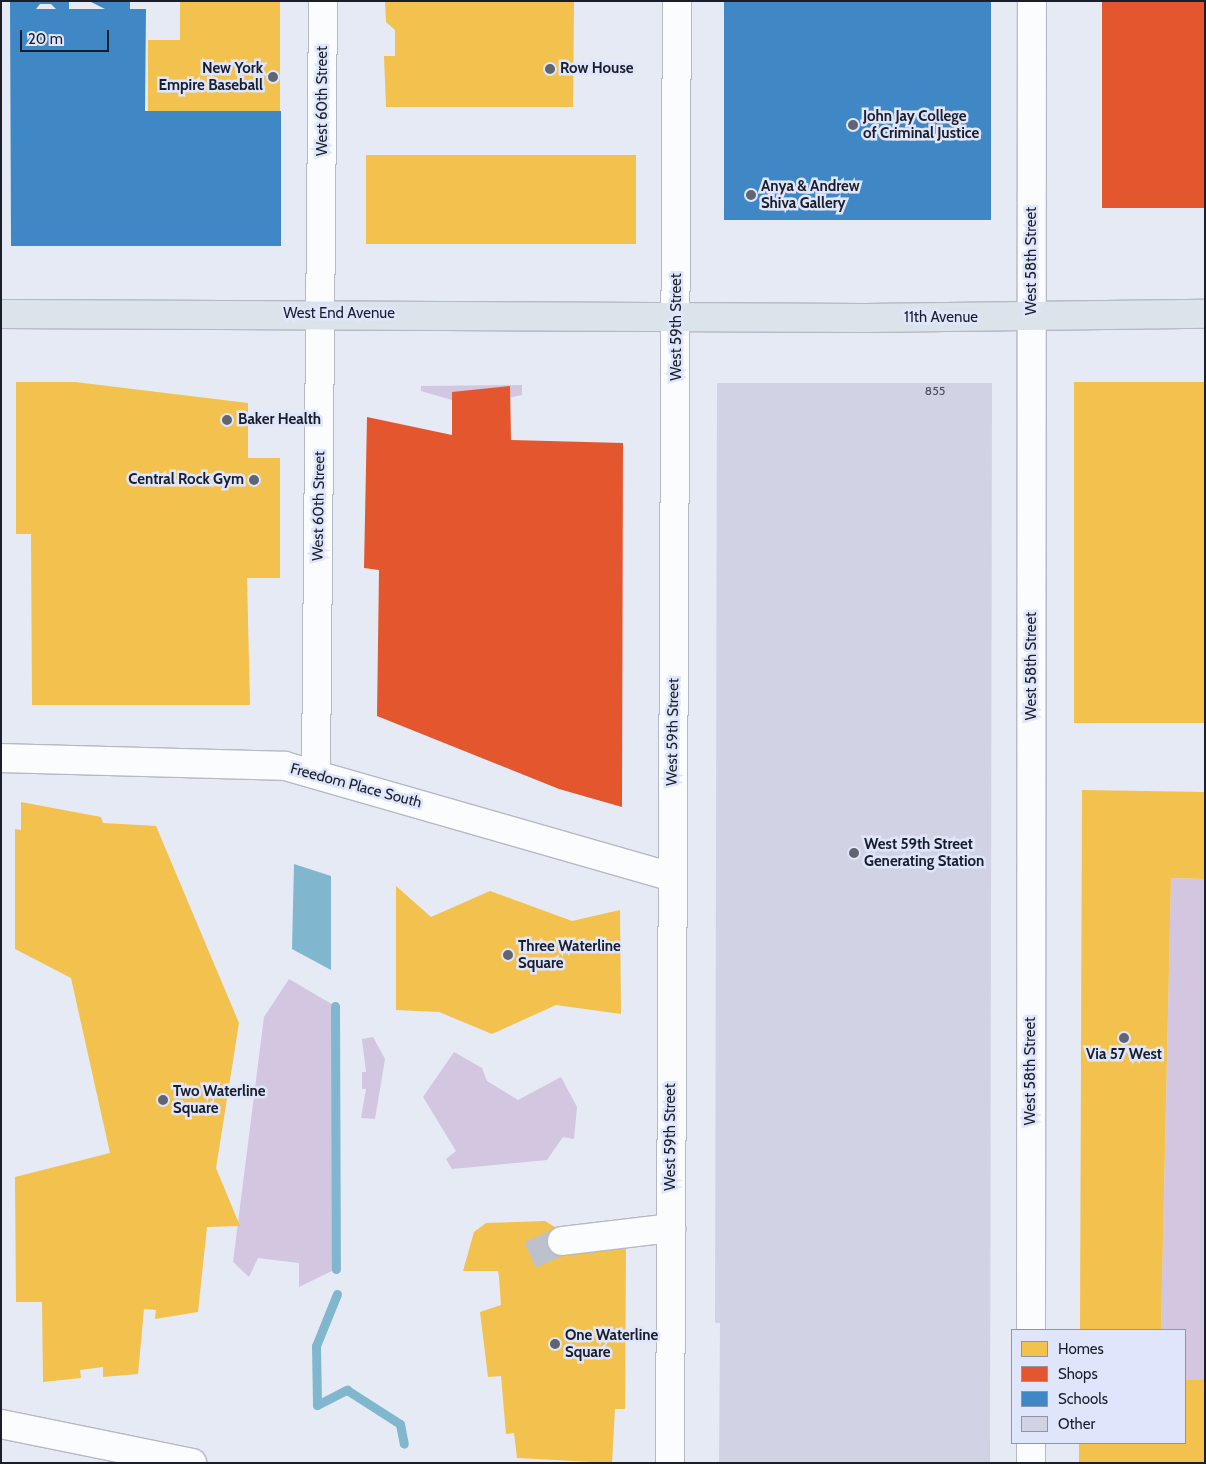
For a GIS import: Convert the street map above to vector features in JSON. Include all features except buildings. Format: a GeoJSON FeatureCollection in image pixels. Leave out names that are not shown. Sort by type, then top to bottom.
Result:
{"type":"FeatureCollection","features":[{"type":"Feature","properties":{"kind":"main road","name":"West End Avenue"},"geometry":{"type":"LineString","coordinates":[[1,314],[677,314]]}},
{"type":"Feature","properties":{"kind":"main road","name":"11th Avenue"},"geometry":{"type":"LineString","coordinates":[[677,314],[1205,314]]}},
{"type":"Feature","properties":{"kind":"street","name":"West 60th Street"},"geometry":{"type":"LineString","coordinates":[[316,772],[322,314],[323,1]]}},
{"type":"Feature","properties":{"kind":"street","name":"West 59th Street"},"geometry":{"type":"LineString","coordinates":[[670,1463],[671,877],[677,314],[677,1]]}},
{"type":"Feature","properties":{"kind":"street","name":"West 58th Street"},"geometry":{"type":"LineString","coordinates":[[1031,1329],[1032,1]]}},
{"type":"Feature","properties":{"kind":"street","name":"Freedom Place South"},"geometry":{"type":"LineString","coordinates":[[1,758],[285,766],[316,772],[671,877]]}},
{"type":"Feature","properties":{"kind":"street"},"geometry":{"type":"LineString","coordinates":[[562,1241],[671,1228]]}},
{"type":"Feature","properties":{"kind":"street"},"geometry":{"type":"LineString","coordinates":[[1,1424],[192,1463]]}},
{"type":"Feature","properties":{"kind":"street"},"geometry":{"type":"LineString","coordinates":[[1031,1444],[1031,1463]]}},
{"type":"Feature","properties":{"kind":"shaded area"},"geometry":{"type":"Polygon","coordinates":[[[522,385],[522,395],[472,406],[421,391],[421,386],[522,385]]]}},
{"type":"Feature","properties":{"kind":"shaded area"},"geometry":{"type":"Polygon","coordinates":[[[1171,878],[1205,879],[1205,1379],[1186,1380],[1186,1329],[1161,1329],[1171,878]]]}},
{"type":"Feature","properties":{"kind":"shaded area"},"geometry":{"type":"Polygon","coordinates":[[[289,979],[335,1006],[336,1269],[299,1287],[299,1263],[258,1258],[249,1277],[233,1262],[264,1017],[289,979]]]}},
{"type":"Feature","properties":{"kind":"shaded area"},"geometry":{"type":"Polygon","coordinates":[[[373,1037],[385,1059],[375,1119],[361,1118],[366,1089],[362,1089],[362,1072],[366,1072],[362,1039],[373,1037]]]}},
{"type":"Feature","properties":{"kind":"shaded area"},"geometry":{"type":"Polygon","coordinates":[[[454,1052],[482,1068],[487,1081],[518,1100],[561,1077],[577,1107],[574,1139],[563,1137],[547,1160],[452,1169],[446,1159],[456,1151],[423,1097],[454,1052]]]}},
{"type":"Feature","properties":{"kind":"water"},"geometry":{"type":"Polygon","coordinates":[[[294,864],[331,876],[331,970],[292,949],[294,864]]]}},
{"type":"Feature","properties":{"kind":"waterway"},"geometry":{"type":"LineString","coordinates":[[335,1006],[336,1269]]}},
{"type":"Feature","properties":{"kind":"waterway"},"geometry":{"type":"LineString","coordinates":[[337,1294],[316,1346],[317,1405],[347,1390],[400,1424],[404,1444]]}},
{"type":"Feature","properties":{"kind":"tunnel"},"geometry":{"type":"LineString","coordinates":[[530,1255],[562,1241]]}},
{"type":"Feature","properties":{"kind":"place","name":"Row House"},"geometry":{"type":"Point","coordinates":[550,69]}},
{"type":"Feature","properties":{"kind":"place","name":"New York Empire Baseball"},"geometry":{"type":"Point","coordinates":[273,77]}},
{"type":"Feature","properties":{"kind":"place","name":"John Jay College of Criminal Justice"},"geometry":{"type":"Point","coordinates":[853,125]}},
{"type":"Feature","properties":{"kind":"place","name":"Anya & Andrew Shiva Gallery"},"geometry":{"type":"Point","coordinates":[751,195]}},
{"type":"Feature","properties":{"kind":"place","name":"Baker Health"},"geometry":{"type":"Point","coordinates":[227,420]}},
{"type":"Feature","properties":{"kind":"place","name":"Central Rock Gym"},"geometry":{"type":"Point","coordinates":[254,480]}},
{"type":"Feature","properties":{"kind":"place","name":"West 59th Street Generating Station"},"geometry":{"type":"Point","coordinates":[854,853]}},
{"type":"Feature","properties":{"kind":"place","name":"Three Waterline Square"},"geometry":{"type":"Point","coordinates":[508,955]}},
{"type":"Feature","properties":{"kind":"place","name":"Via 57 West"},"geometry":{"type":"Point","coordinates":[1124,1038]}},
{"type":"Feature","properties":{"kind":"place","name":"Two Waterline Square"},"geometry":{"type":"Point","coordinates":[163,1100]}},
{"type":"Feature","properties":{"kind":"place","name":"One Waterline Square"},"geometry":{"type":"Point","coordinates":[555,1344]}}]}
